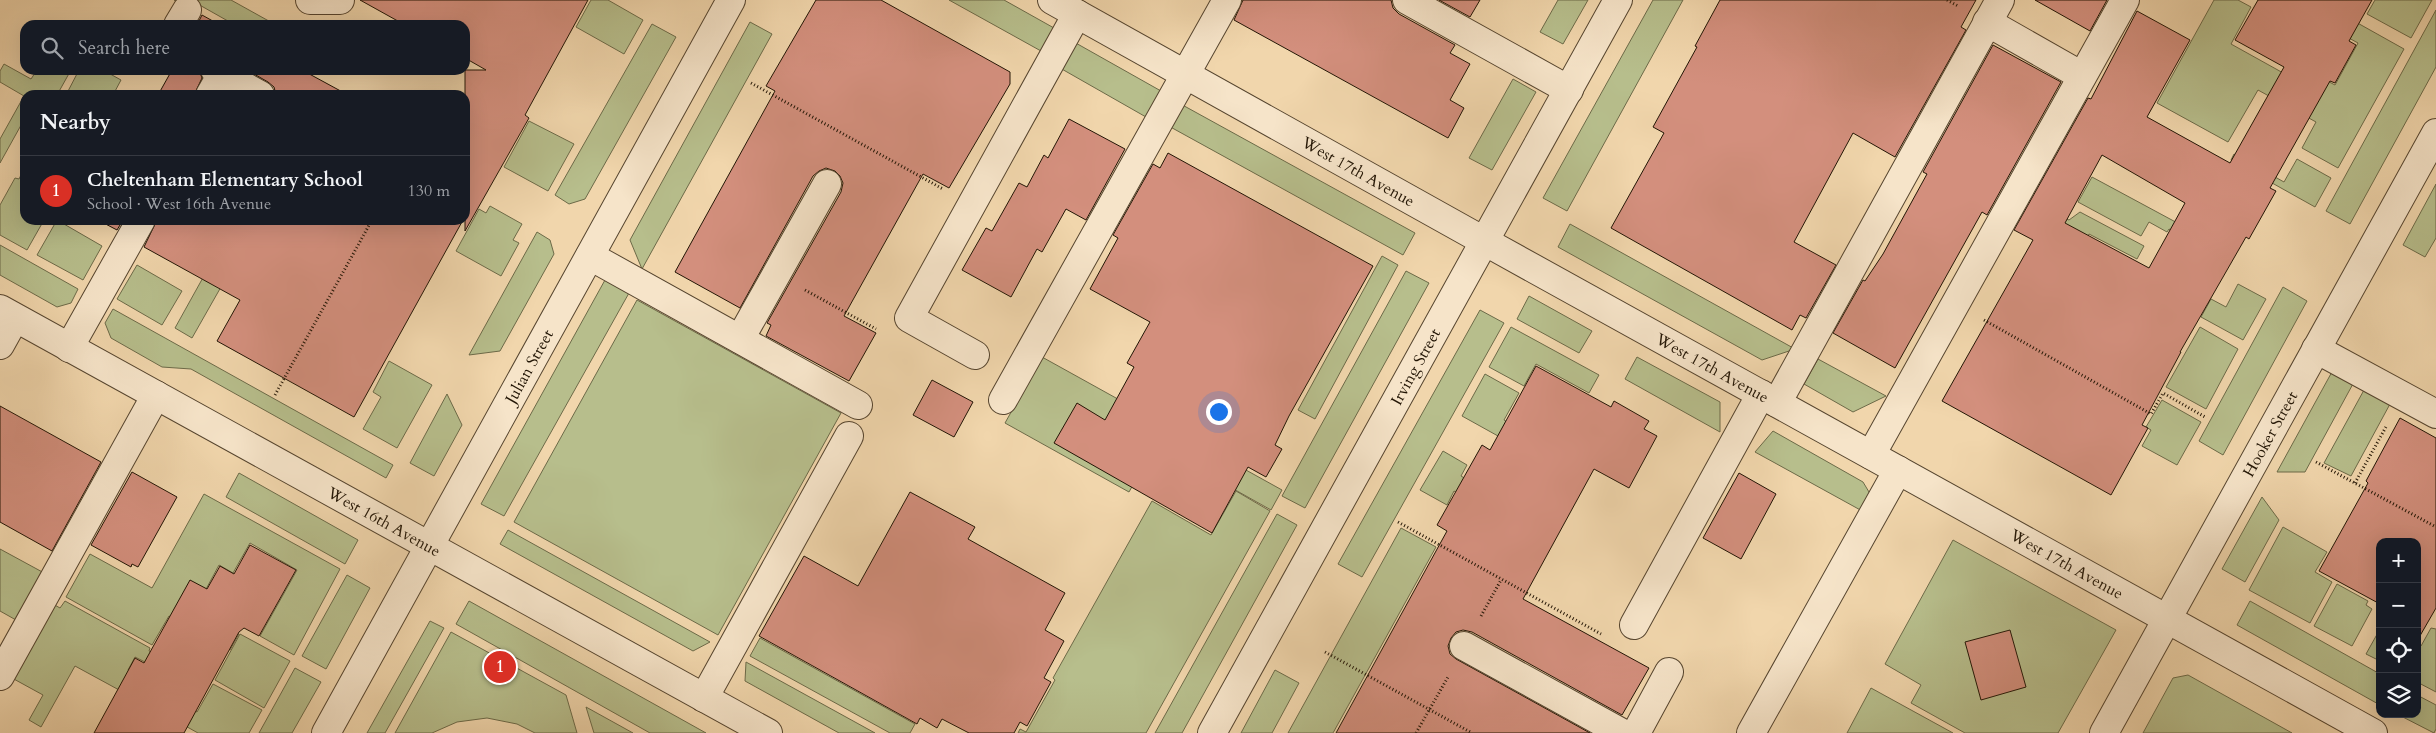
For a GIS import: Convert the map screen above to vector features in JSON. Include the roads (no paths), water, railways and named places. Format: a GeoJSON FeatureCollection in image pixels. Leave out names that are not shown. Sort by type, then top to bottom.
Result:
{"type":"FeatureCollection","features":[{"type":"Feature","properties":{"kind":"street"},"geometry":{"type":"LineString","coordinates":[[310,0],[340,0]]}},
{"type":"Feature","properties":{"kind":"street","name":"Julian Street"},"geometry":{"type":"LineString","coordinates":[[326,733],[731,0]]}},
{"type":"Feature","properties":{"kind":"street","name":"West 17th Avenue"},"geometry":{"type":"LineString","coordinates":[[1052,0],[1484,242],[2373,733]]}},
{"type":"Feature","properties":{"kind":"street"},"geometry":{"type":"LineString","coordinates":[[1003,400],[1227,0]]}},
{"type":"Feature","properties":{"kind":"street"},"geometry":{"type":"LineString","coordinates":[[1407,0],[1569,90]]}},
{"type":"Feature","properties":{"kind":"street","name":"Irving Street"},"geometry":{"type":"LineString","coordinates":[[1212,733],[1618,0]]}},
{"type":"Feature","properties":{"kind":"street"},"geometry":{"type":"LineString","coordinates":[[1871,455],[2125,0]]}},
{"type":"Feature","properties":{"kind":"street"},"geometry":{"type":"LineString","coordinates":[[1634,625],[1769,399],[1993,11],[2082,76]]}},
{"type":"Feature","properties":{"kind":"street"},"geometry":{"type":"LineString","coordinates":[[975,354],[909,318],[1077,14]]}},
{"type":"Feature","properties":{"kind":"street"},"geometry":{"type":"LineString","coordinates":[[216,80],[245,90]]}},
{"type":"Feature","properties":{"kind":"street","name":"Hooker Street"},"geometry":{"type":"LineString","coordinates":[[2104,733],[2436,133]]}},
{"type":"Feature","properties":{"kind":"street"},"geometry":{"type":"LineString","coordinates":[[740,339],[826,184]]}},
{"type":"Feature","properties":{"kind":"street"},"geometry":{"type":"LineString","coordinates":[[69,348],[137,225]]}},
{"type":"Feature","properties":{"kind":"street"},"geometry":{"type":"LineString","coordinates":[[590,256],[858,405]]}},
{"type":"Feature","properties":{"kind":"street"},"geometry":{"type":"LineString","coordinates":[[0,345],[8,313]]}},
{"type":"Feature","properties":{"kind":"street","name":"West 16th Avenue"},"geometry":{"type":"LineString","coordinates":[[8,313],[768,733]]}},
{"type":"Feature","properties":{"kind":"street"},"geometry":{"type":"LineString","coordinates":[[2316,349],[2436,414]]}},
{"type":"Feature","properties":{"kind":"street"},"geometry":{"type":"LineString","coordinates":[[0,676],[156,395]]}},
{"type":"Feature","properties":{"kind":"street"},"geometry":{"type":"LineString","coordinates":[[704,698],[849,436]]}},
{"type":"Feature","properties":{"kind":"street"},"geometry":{"type":"LineString","coordinates":[[1751,733],[1898,470]]}},
{"type":"Feature","properties":{"kind":"street"},"geometry":{"type":"LineString","coordinates":[[1464,646],[1622,733]]}},
{"type":"Feature","properties":{"kind":"street"},"geometry":{"type":"LineString","coordinates":[[1636,733],[1669,672]]}},
{"type":"Feature","properties":{"kind":"place","name":"Cheltenham Elementary School"},"geometry":{"type":"Point","coordinates":[500,667]}}]}
